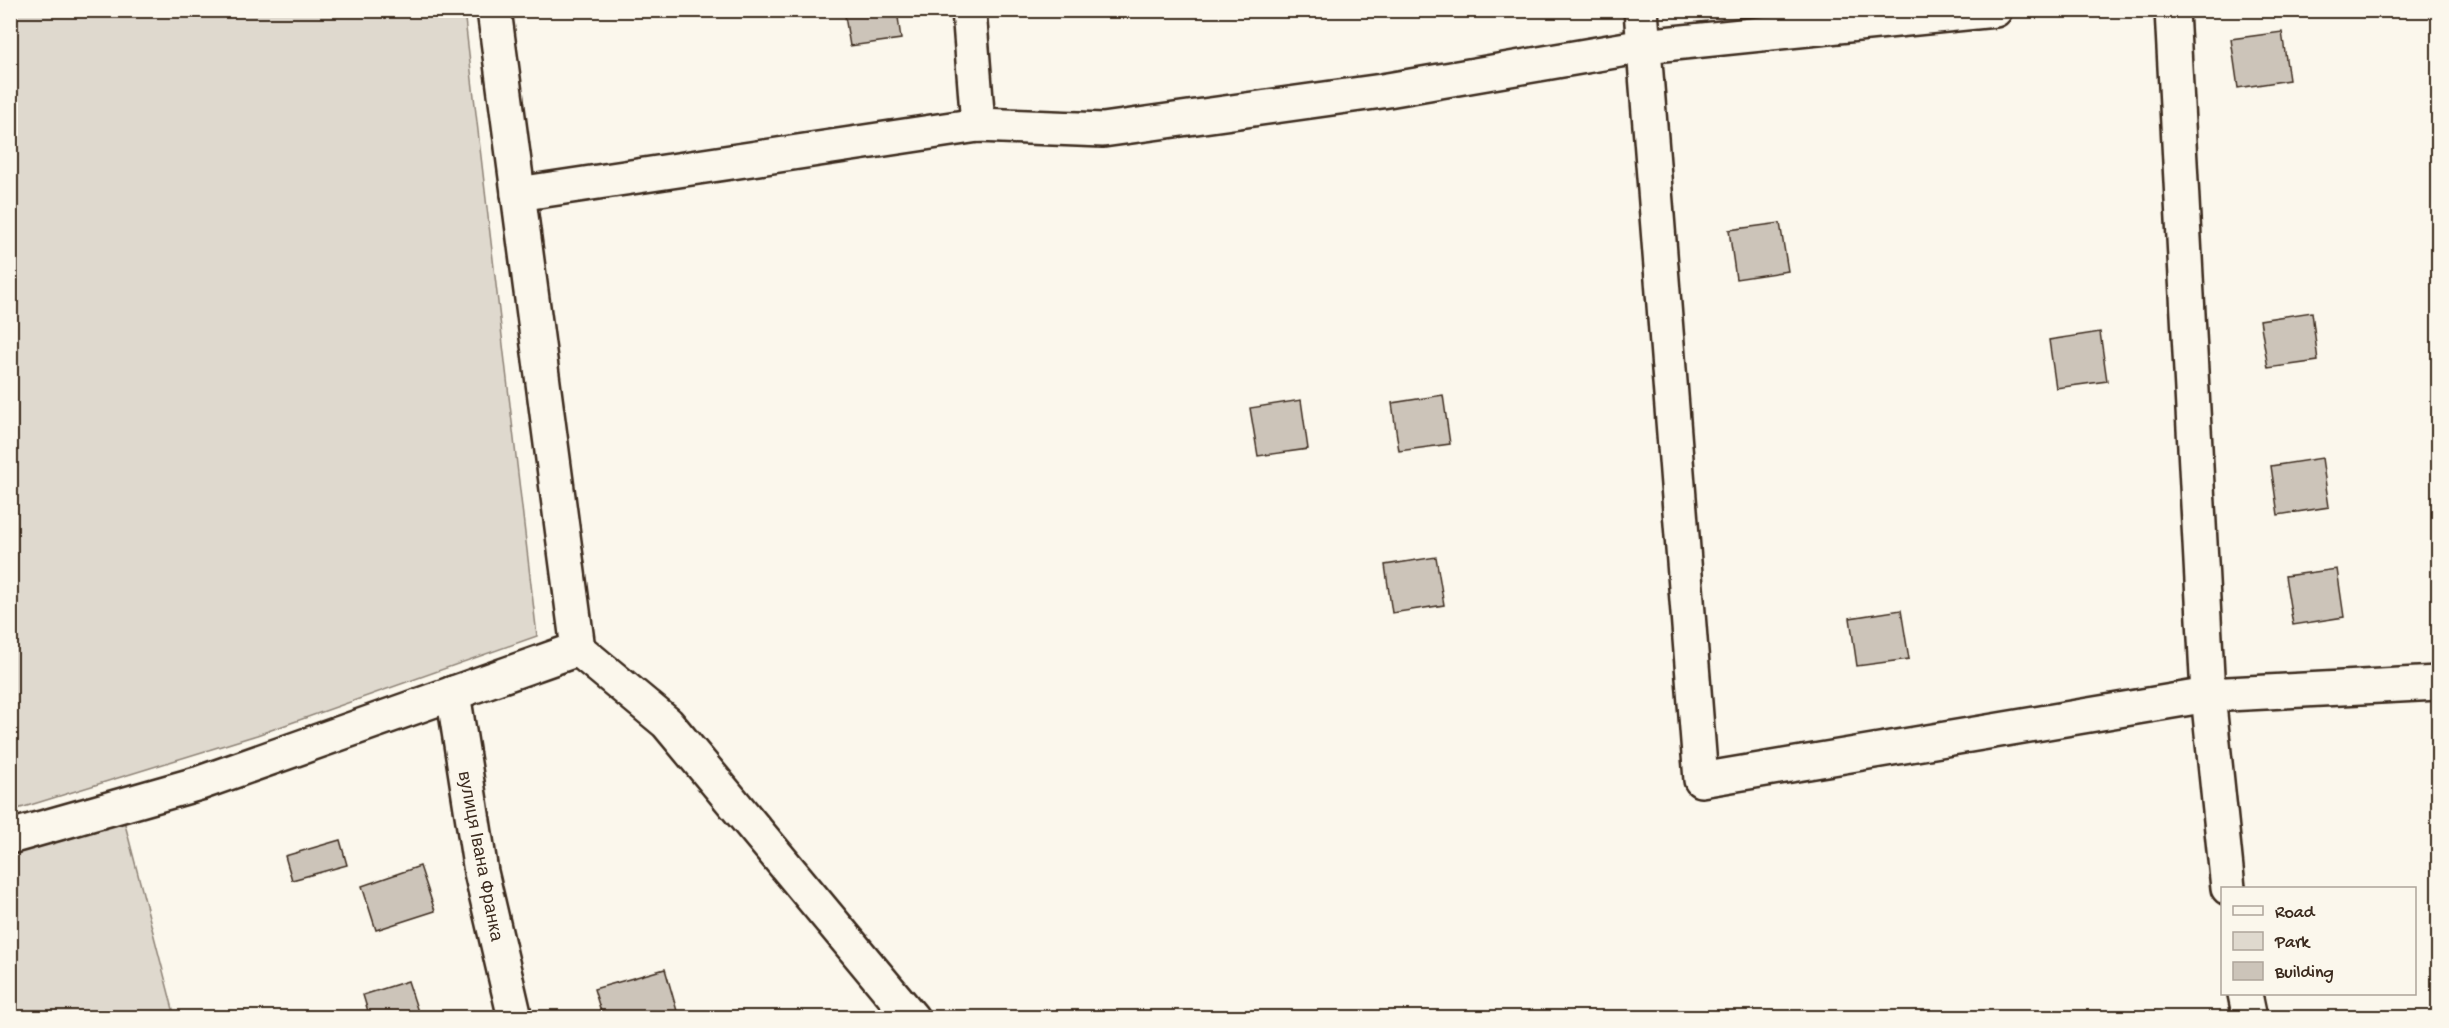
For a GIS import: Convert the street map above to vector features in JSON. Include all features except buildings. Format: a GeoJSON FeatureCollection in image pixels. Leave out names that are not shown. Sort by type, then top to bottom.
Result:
{"type":"FeatureCollection","features":[{"type":"Feature","properties":{"kind":"street"},"geometry":{"type":"LineString","coordinates":[[494,10],[578,649],[667,723],[912,1017]]}},
{"type":"Feature","properties":{"kind":"street"},"geometry":{"type":"LineString","coordinates":[[969,10],[978,126]]}},
{"type":"Feature","properties":{"kind":"street"},"geometry":{"type":"LineString","coordinates":[[1641,10],[1701,780],[2208,695],[2439,683]]}},
{"type":"Feature","properties":{"kind":"street"},"geometry":{"type":"LineString","coordinates":[[518,195],[978,126],[1103,130],[1382,91],[1644,46],[1995,10]]}},
{"type":"Feature","properties":{"kind":"street"},"geometry":{"type":"LineString","coordinates":[[2172,10],[2208,695],[2229,887]]}},
{"type":"Feature","properties":{"kind":"street"},"geometry":{"type":"LineString","coordinates":[[10,837],[200,783],[578,649]]}},
{"type":"Feature","properties":{"kind":"street","name":"вулиця Івана Франка"},"geometry":{"type":"LineString","coordinates":[[453,693],[481,872],[515,1017]]}},
{"type":"Feature","properties":{"kind":"street"},"geometry":{"type":"LineString","coordinates":[[2245,995],[2250,1017]]}},
{"type":"Feature","properties":{"kind":"green space"},"geometry":{"type":"Polygon","coordinates":[[[11,10],[464,11],[537,636],[257,735],[11,811],[11,10]]]}},
{"type":"Feature","properties":{"kind":"green space"},"geometry":{"type":"Polygon","coordinates":[[[120,805],[175,1017],[11,1018],[11,837],[120,805]]]}}]}
